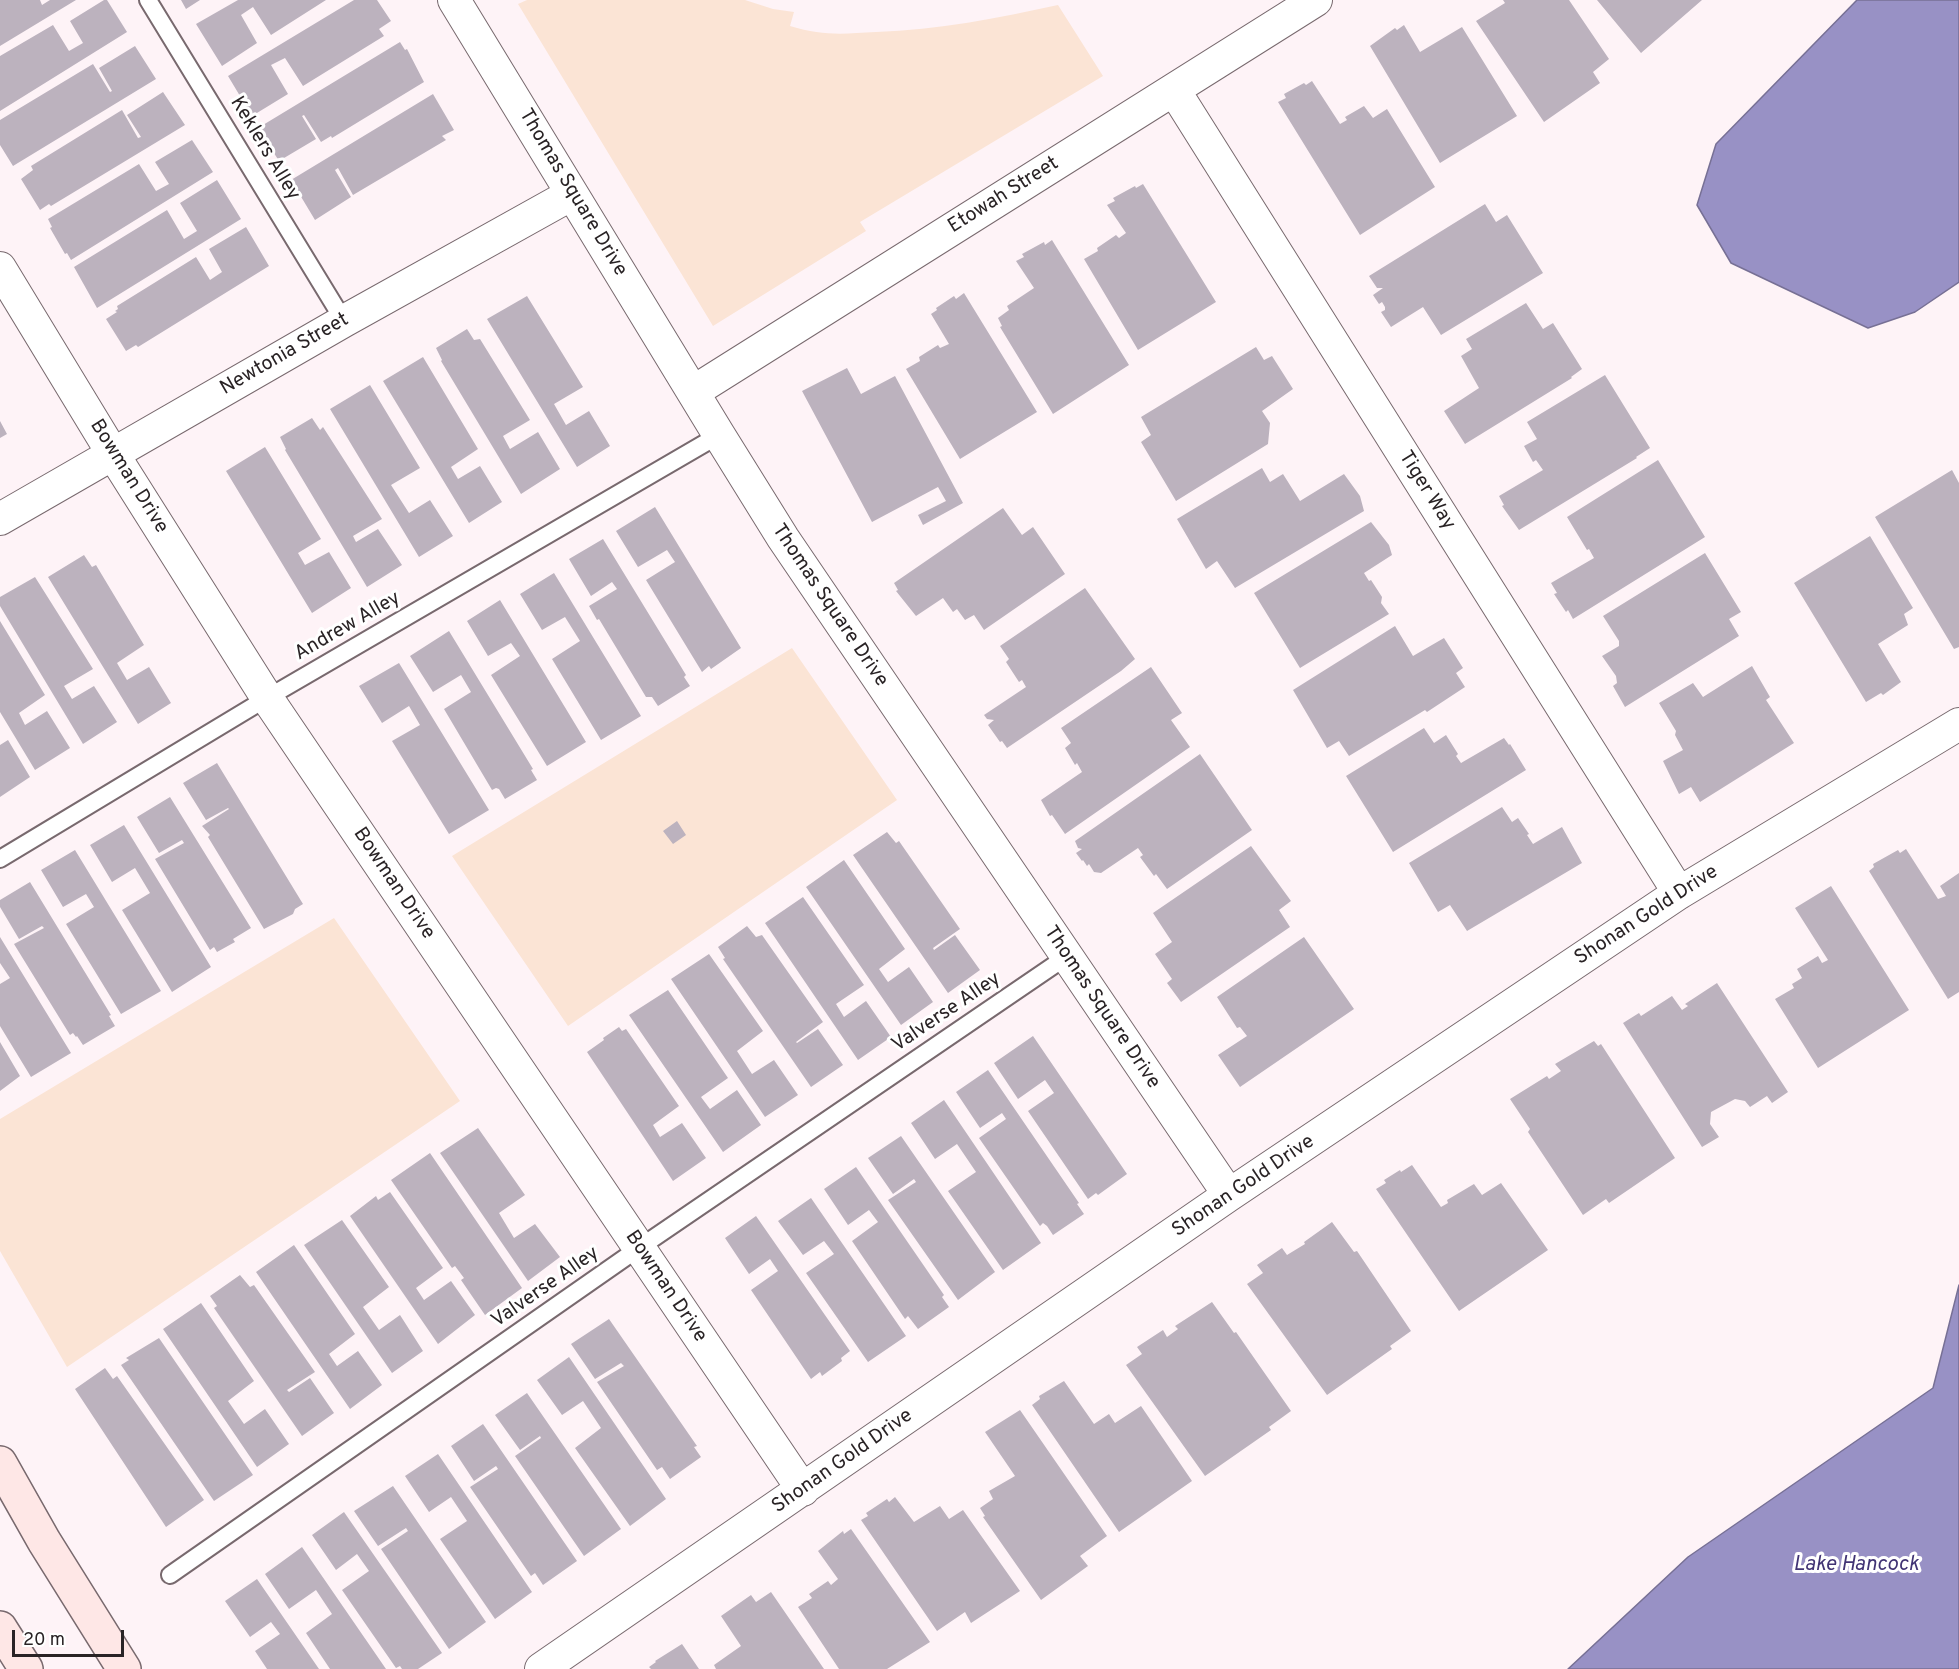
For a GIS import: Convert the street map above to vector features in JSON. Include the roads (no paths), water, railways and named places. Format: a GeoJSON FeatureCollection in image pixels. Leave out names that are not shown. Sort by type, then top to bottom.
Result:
{"type":"FeatureCollection","features":[{"type":"Feature","properties":{"kind":"main road"},"geometry":{"type":"LineString","coordinates":[[0,1463],[44,1540],[124,1669]]}},
{"type":"Feature","properties":{"kind":"main road"},"geometry":{"type":"LineString","coordinates":[[0,1628],[26,1669]]}},
{"type":"Feature","properties":{"kind":"street","name":"Thomas Square Drive"},"geometry":{"type":"LineString","coordinates":[[454,0],[783,538],[1229,1195]]}},
{"type":"Feature","properties":{"kind":"street","name":"Etowah Street"},"geometry":{"type":"LineString","coordinates":[[693,392],[1316,0]]}},
{"type":"Feature","properties":{"kind":"street","name":"Tiger Way"},"geometry":{"type":"LineString","coordinates":[[1174,90],[1678,893]]}},
{"type":"Feature","properties":{"kind":"street","name":"Newtonia Street"},"geometry":{"type":"LineString","coordinates":[[0,519],[344,321],[572,194]]}},
{"type":"Feature","properties":{"kind":"street","name":"Bowman Drive"},"geometry":{"type":"LineString","coordinates":[[0,268],[113,454],[267,698],[802,1490]]}},
{"type":"Feature","properties":{"kind":"street","name":"Shonan Gold Drive"},"geometry":{"type":"LineString","coordinates":[[541,1669],[1229,1195],[1678,893],[1959,724]]}},
{"type":"Feature","properties":{"kind":"lane","name":"Keklers Alley"},"geometry":{"type":"LineString","coordinates":[[148,0],[344,321]]}},
{"type":"Feature","properties":{"kind":"lane","name":"Andrew Alley"},"geometry":{"type":"LineString","coordinates":[[0,858],[267,698],[718,435]]}},
{"type":"Feature","properties":{"kind":"lane","name":"Valverse Alley"},"geometry":{"type":"LineString","coordinates":[[170,1575],[639,1248],[1066,957]]}},
{"type":"Feature","properties":{"kind":"water"},"geometry":{"type":"Polygon","coordinates":[[[1857,0],[1959,0],[1959,282],[1915,312],[1868,328],[1731,263],[1697,205],[1716,144],[1857,0]]]}},
{"type":"Feature","properties":{"kind":"water","name":"Lake Hancock"},"geometry":{"type":"Polygon","coordinates":[[[1959,1285],[1959,1669],[1568,1669],[1688,1557],[1933,1388],[1959,1285]]]}}]}
